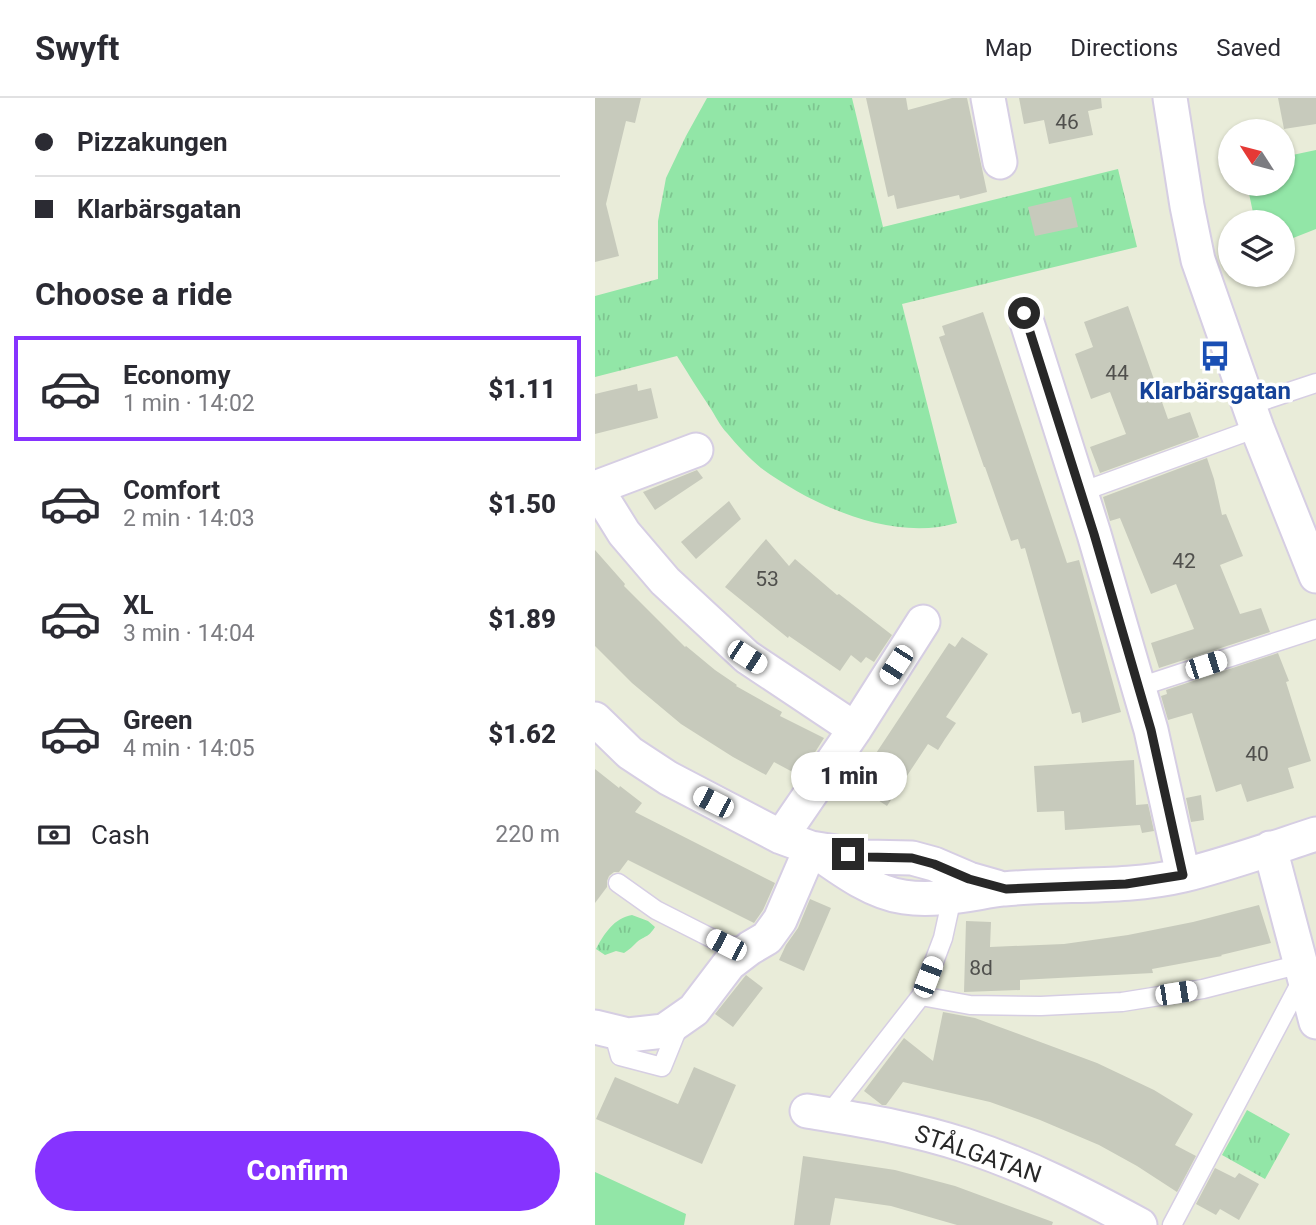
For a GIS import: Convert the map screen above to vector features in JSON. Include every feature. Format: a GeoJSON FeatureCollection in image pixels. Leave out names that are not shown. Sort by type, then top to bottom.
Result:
{"type":"FeatureCollection","features":[{"type":"Feature","properties":{"kind":"street"},"geometry":{"type":"LineString","coordinates":[[988,98],[1000,162]]}},
{"type":"Feature","properties":{"kind":"street"},"geometry":{"type":"LineString","coordinates":[[1170,98],[1198,260],[1254,416],[1314,566]]}},
{"type":"Feature","properties":{"kind":"street"},"geometry":{"type":"LineString","coordinates":[[1024,313],[1139,687],[1183,875]]}},
{"type":"Feature","properties":{"kind":"street"},"geometry":{"type":"LineString","coordinates":[[696,450],[596,488],[624,533],[665,581],[747,657],[855,729]]}},
{"type":"Feature","properties":{"kind":"street"},"geometry":{"type":"LineString","coordinates":[[604,1029],[628,1035],[664,1031],[694,1010],[729,964],[767,937],[780,920],[796,843],[855,729],[923,622]]}},
{"type":"Feature","properties":{"kind":"street"},"geometry":{"type":"LineString","coordinates":[[595,719],[630,753],[668,778],[796,843],[861,880],[885,892],[905,897],[952,897],[1006,889],[1126,884],[1183,875],[1316,834]]}},
{"type":"Feature","properties":{"kind":"street"},"geometry":{"type":"LineString","coordinates":[[796,843],[866,857],[912,858],[1006,889]]}},
{"type":"Feature","properties":{"kind":"street"},"geometry":{"type":"LineString","coordinates":[[1270,848],[1316,1021]]}},
{"type":"Feature","properties":{"kind":"street","name":"STÅLGATAN"},"geometry":{"type":"LineString","coordinates":[[818,1113],[879,1123],[963,1145],[1034,1171],[1140,1225]]}},
{"type":"Feature","properties":{"kind":"lane"},"geometry":{"type":"LineString","coordinates":[[1081,492],[1254,416],[1316,383]]}},
{"type":"Feature","properties":{"kind":"lane"},"geometry":{"type":"LineString","coordinates":[[1139,687],[1316,629]]}},
{"type":"Feature","properties":{"kind":"lane"},"geometry":{"type":"LineString","coordinates":[[618,883],[656,910],[726,945],[750,948]]}},
{"type":"Feature","properties":{"kind":"lane"},"geometry":{"type":"LineString","coordinates":[[818,1113],[921,996],[943,938],[952,897]]}},
{"type":"Feature","properties":{"kind":"lane"},"geometry":{"type":"LineString","coordinates":[[921,996],[970,1005],[1041,1006],[1122,1002],[1302,970]]}},
{"type":"Feature","properties":{"kind":"lane"},"geometry":{"type":"LineString","coordinates":[[1172,1225],[1302,970]]}},
{"type":"Feature","properties":{"kind":"green space"},"geometry":{"type":"Polygon","coordinates":[[[707,98],[852,98],[883,227],[1118,169],[1137,247],[902,304],[957,523],[932,528],[881,524],[829,507],[782,482],[761,468],[724,430],[677,356],[595,377],[595,296],[658,279],[658,221],[666,178],[707,98]]]}},
{"type":"Feature","properties":{"kind":"green space"},"geometry":{"type":"Polygon","coordinates":[[[1316,150],[1316,229],[1295,237],[1295,210],[1252,210],[1250,196],[1295,196],[1295,154],[1316,150]]]}},
{"type":"Feature","properties":{"kind":"green space"},"geometry":{"type":"Polygon","coordinates":[[[632,915],[655,927],[649,935],[624,953],[616,951],[605,955],[596,949],[615,923],[632,915]]]}},
{"type":"Feature","properties":{"kind":"green space"},"geometry":{"type":"Polygon","coordinates":[[[1247,1110],[1290,1134],[1265,1179],[1222,1155],[1247,1110]]]}},
{"type":"Feature","properties":{"kind":"green space"},"geometry":{"type":"Polygon","coordinates":[[[595,1172],[686,1214],[684,1225],[595,1225],[595,1172]]]}},
{"type":"Feature","properties":{"kind":"building"},"geometry":{"type":"Polygon","coordinates":[[[595,98],[641,98],[635,123],[626,121],[606,204],[619,256],[595,262],[595,98]]]}},
{"type":"Feature","properties":{"kind":"building"},"geometry":{"type":"Polygon","coordinates":[[[866,98],[906,98],[908,110],[952,98],[967,98],[987,192],[960,199],[959,195],[897,209],[894,195],[888,197],[866,98]]]}},
{"type":"Feature","properties":{"kind":"building"},"geometry":{"type":"Polygon","coordinates":[[[1019,98],[1101,98],[1102,108],[1088,111],[1093,135],[1049,144],[1044,120],[1024,124],[1019,98]]]}},
{"type":"Feature","properties":{"kind":"building"},"geometry":{"type":"Polygon","coordinates":[[[1278,98],[1316,98],[1316,124],[1295,127],[1295,119],[1282,119],[1278,98]]]}},
{"type":"Feature","properties":{"kind":"building"},"geometry":{"type":"Polygon","coordinates":[[[1071,197],[1078,227],[1035,236],[1028,207],[1071,197]]]}},
{"type":"Feature","properties":{"kind":"building"},"geometry":{"type":"Polygon","coordinates":[[[1128,306],[1168,419],[1190,412],[1199,437],[1100,473],[1090,447],[1126,434],[1110,392],[1091,399],[1075,354],[1093,347],[1084,322],[1128,306]]]}},
{"type":"Feature","properties":{"kind":"building"},"geometry":{"type":"Polygon","coordinates":[[[983,312],[1067,563],[1079,560],[1121,712],[1082,723],[1080,712],[1072,714],[1025,548],[1021,549],[1018,539],[1011,541],[939,337],[945,335],[942,326],[983,312]]]}},
{"type":"Feature","properties":{"kind":"building"},"geometry":{"type":"Polygon","coordinates":[[[637,384],[638,391],[651,388],[658,418],[595,434],[595,394],[637,384]]]}},
{"type":"Feature","properties":{"kind":"building"},"geometry":{"type":"Polygon","coordinates":[[[1207,458],[1222,515],[1226,514],[1243,556],[1220,565],[1240,614],[1261,608],[1270,632],[1159,668],[1151,643],[1194,629],[1176,584],[1151,594],[1120,518],[1110,521],[1103,497],[1207,458]]]}},
{"type":"Feature","properties":{"kind":"building"},"geometry":{"type":"Polygon","coordinates":[[[697,470],[703,478],[655,510],[643,492],[697,470]]]}},
{"type":"Feature","properties":{"kind":"building"},"geometry":{"type":"Polygon","coordinates":[[[729,501],[741,519],[696,559],[681,542],[729,501]]]}},
{"type":"Feature","properties":{"kind":"building"},"geometry":{"type":"Polygon","coordinates":[[[766,539],[789,566],[795,559],[837,595],[892,635],[874,662],[866,657],[861,663],[851,655],[840,671],[789,636],[788,638],[725,587],[766,539]]]}},
{"type":"Feature","properties":{"kind":"building"},"geometry":{"type":"Polygon","coordinates":[[[595,550],[624,586],[685,647],[736,686],[782,712],[780,716],[824,738],[800,776],[774,762],[766,775],[733,757],[681,724],[632,683],[595,646],[595,550]]]}},
{"type":"Feature","properties":{"kind":"building"},"geometry":{"type":"Polygon","coordinates":[[[962,637],[988,654],[946,717],[956,723],[938,750],[928,744],[887,806],[855,785],[949,643],[955,647],[962,637]]]}},
{"type":"Feature","properties":{"kind":"building"},"geometry":{"type":"Polygon","coordinates":[[[1278,653],[1289,681],[1286,682],[1311,761],[1288,768],[1294,788],[1247,802],[1241,784],[1216,792],[1192,713],[1168,720],[1161,696],[1167,694],[1166,690],[1278,653]]]}},
{"type":"Feature","properties":{"kind":"building"},"geometry":{"type":"Polygon","coordinates":[[[1134,760],[1136,805],[1148,804],[1154,831],[1142,833],[1140,825],[1065,830],[1064,811],[1037,812],[1034,766],[1134,760]]]}},
{"type":"Feature","properties":{"kind":"building"},"geometry":{"type":"Polygon","coordinates":[[[595,769],[642,803],[635,812],[775,883],[754,923],[628,860],[619,872],[609,876],[607,887],[595,903],[595,769]]]}},
{"type":"Feature","properties":{"kind":"building"},"geometry":{"type":"Polygon","coordinates":[[[1201,795],[1204,820],[1191,822],[1186,798],[1201,795]]]}},
{"type":"Feature","properties":{"kind":"building"},"geometry":{"type":"Polygon","coordinates":[[[810,899],[831,908],[804,971],[779,960],[798,928],[810,899]]]}},
{"type":"Feature","properties":{"kind":"building"},"geometry":{"type":"Polygon","coordinates":[[[1259,905],[1271,943],[1222,956],[1152,969],[1153,973],[1020,980],[1020,990],[964,992],[966,921],[991,922],[990,947],[1064,944],[1193,922],[1259,905]]]}},
{"type":"Feature","properties":{"kind":"building"},"geometry":{"type":"Polygon","coordinates":[[[746,975],[763,988],[733,1027],[715,1014],[746,975]]]}},
{"type":"Feature","properties":{"kind":"building"},"geometry":{"type":"Polygon","coordinates":[[[943,1012],[975,1018],[1097,1063],[1154,1090],[1193,1114],[1175,1145],[1196,1156],[1177,1192],[1099,1145],[990,1102],[903,1082],[886,1105],[882,1105],[864,1091],[904,1038],[933,1061],[943,1012]]]}},
{"type":"Feature","properties":{"kind":"building"},"geometry":{"type":"Polygon","coordinates":[[[694,1067],[736,1085],[702,1164],[596,1119],[615,1077],[678,1104],[694,1067]]]}},
{"type":"Feature","properties":{"kind":"building"},"geometry":{"type":"Polygon","coordinates":[[[803,1156],[895,1170],[955,1186],[1053,1222],[1052,1225],[957,1225],[891,1206],[835,1198],[830,1225],[794,1225],[803,1156]]]}},
{"type":"Feature","properties":{"kind":"building"},"geometry":{"type":"Polygon","coordinates":[[[1215,1168],[1235,1178],[1239,1173],[1259,1184],[1239,1220],[1220,1209],[1216,1215],[1196,1204],[1215,1168]]]}},
{"type":"Feature","properties":{"kind":"place","name":"Klarbärsgatan"},"geometry":{"type":"Point","coordinates":[1215,356]}},
{"type":"Feature","properties":{"kind":"route"},"geometry":{"type":"LineString","coordinates":[[848,854],[912,858],[1006,889],[1126,884],[1183,875],[1151,730],[1094,534],[1024,313]]}}]}
